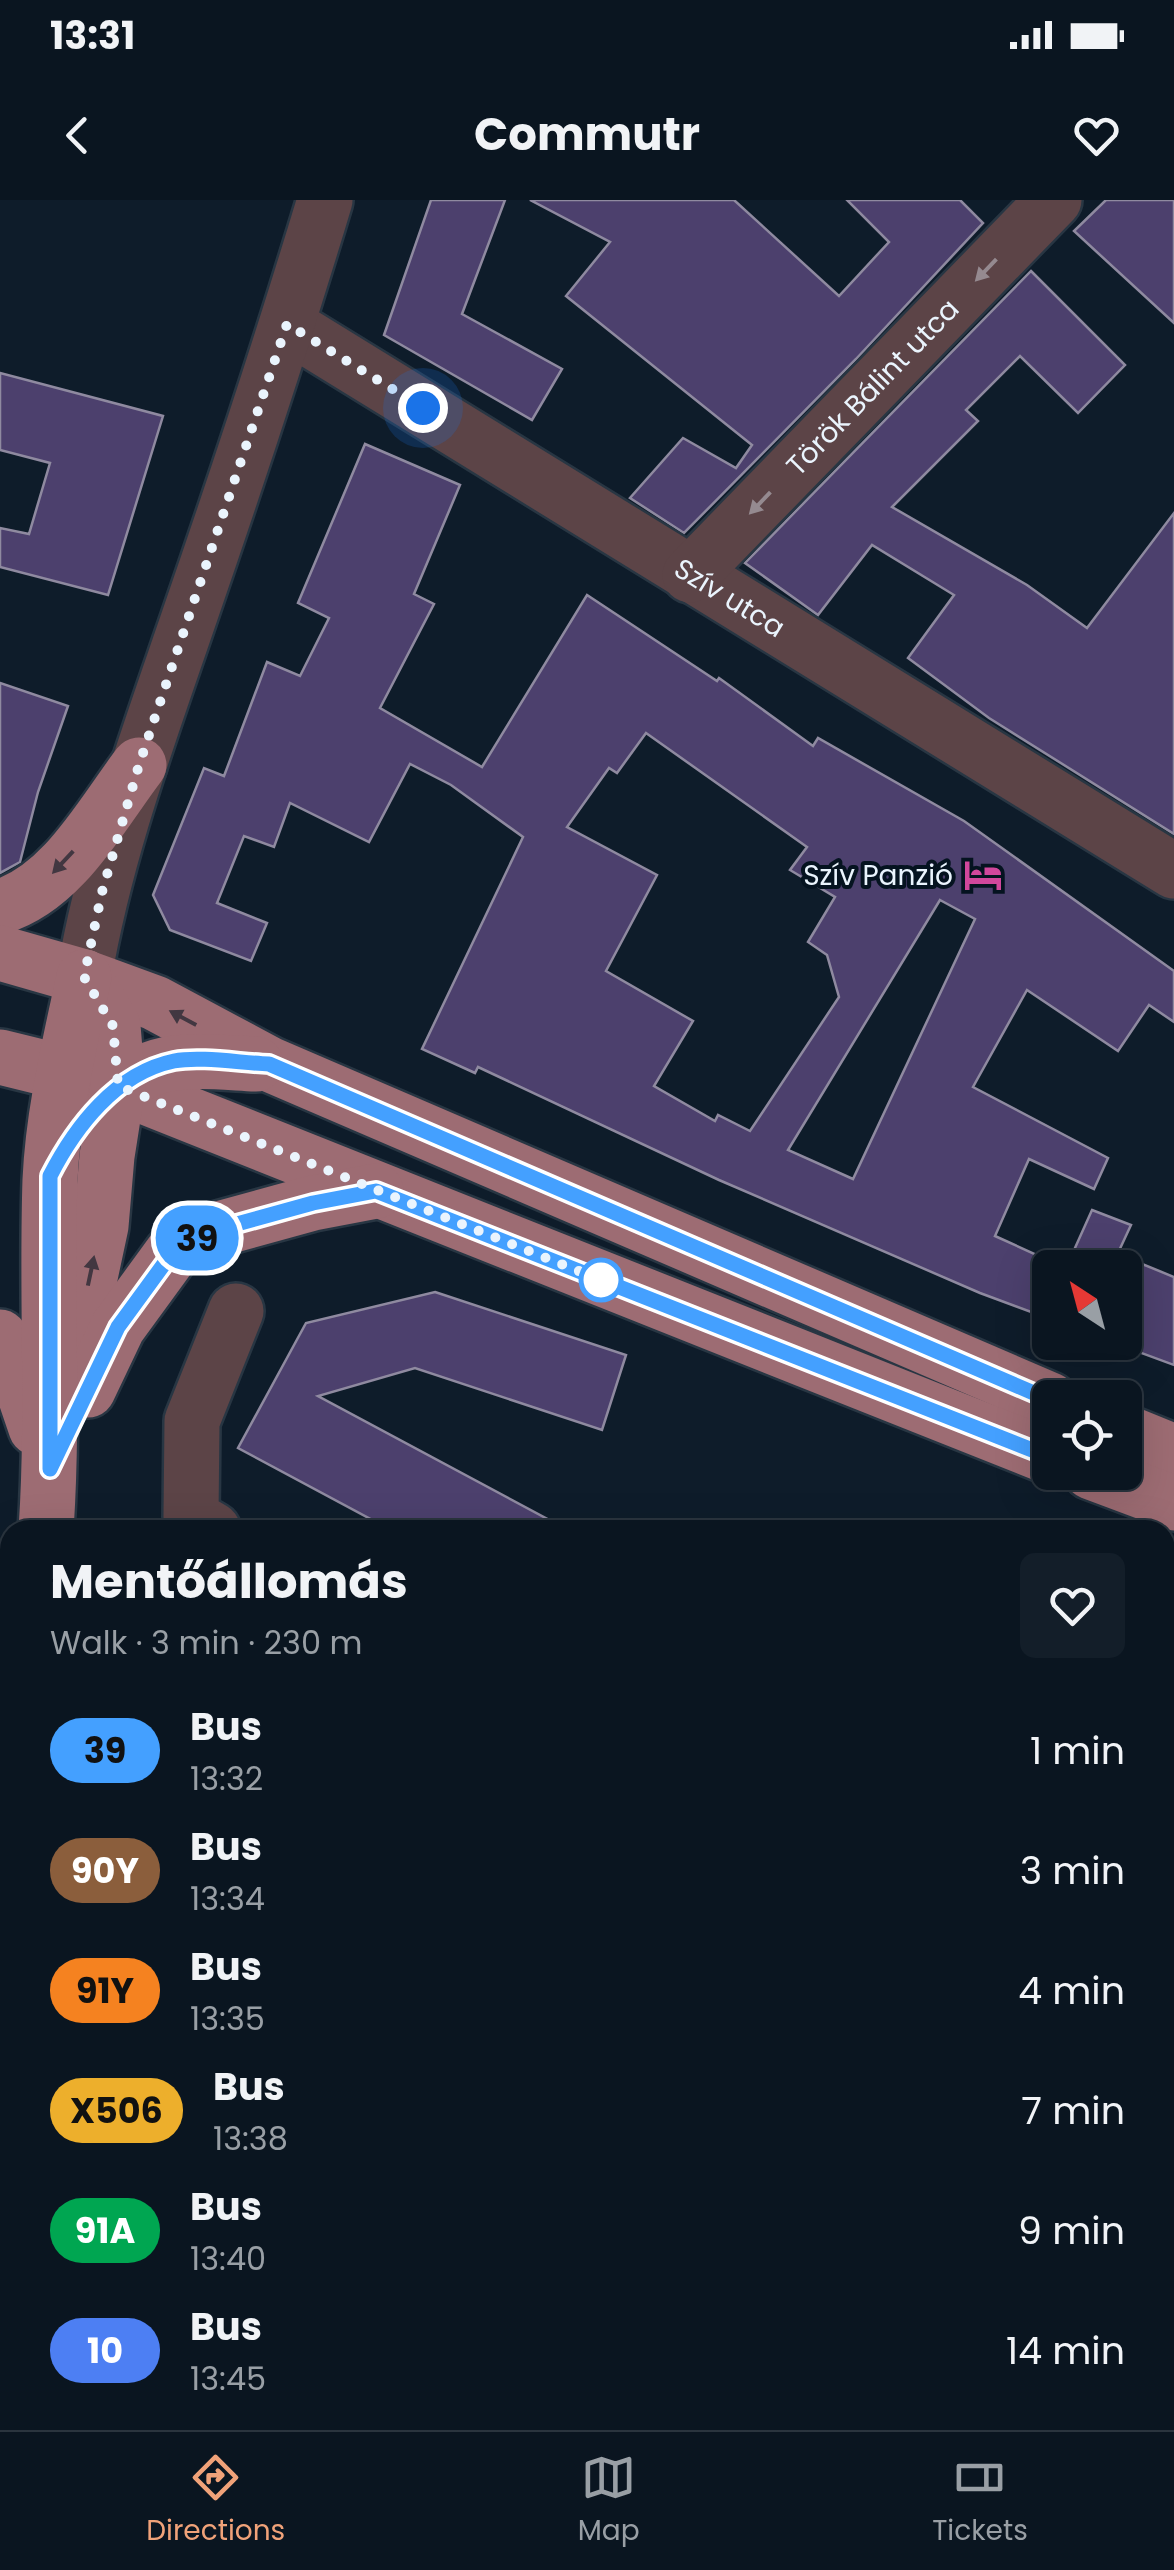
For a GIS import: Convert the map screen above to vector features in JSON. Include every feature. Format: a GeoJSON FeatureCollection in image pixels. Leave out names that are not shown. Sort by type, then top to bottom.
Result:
{"type":"FeatureCollection","features":[{"type":"Feature","properties":{"kind":"main road"},"geometry":{"type":"LineString","coordinates":[[0,907],[25,900],[68,860],[139,765]]}},
{"type":"Feature","properties":{"kind":"main road"},"geometry":{"type":"LineString","coordinates":[[0,954],[84,977],[156,1003],[269,1064],[1032,1392]]}},
{"type":"Feature","properties":{"kind":"main road"},"geometry":{"type":"LineString","coordinates":[[47,1520],[50,1176],[64,1075],[84,977]]}},
{"type":"Feature","properties":{"kind":"main road"},"geometry":{"type":"LineString","coordinates":[[50,1469],[101,1226],[118,1086],[113,1026],[84,977]]}},
{"type":"Feature","properties":{"kind":"main road"},"geometry":{"type":"LineString","coordinates":[[0,1058],[118,1086],[1032,1450]]}},
{"type":"Feature","properties":{"kind":"main road"},"geometry":{"type":"LineString","coordinates":[[50,1176],[65,1147],[118,1086],[145,1071],[176,1060],[269,1064]]}},
{"type":"Feature","properties":{"kind":"main road"},"geometry":{"type":"LineString","coordinates":[[50,1469],[118,1327],[172,1253],[204,1233],[313,1203],[376,1191]]}},
{"type":"Feature","properties":{"kind":"main road"},"geometry":{"type":"LineString","coordinates":[[0,1336],[10,1352],[50,1469]]}},
{"type":"Feature","properties":{"kind":"main road"},"geometry":{"type":"LineString","coordinates":[[1142,1439],[1174,1452]]}},
{"type":"Feature","properties":{"kind":"main road"},"geometry":{"type":"LineString","coordinates":[[1139,1490],[1174,1503]]}},
{"type":"Feature","properties":{"kind":"street"},"geometry":{"type":"LineString","coordinates":[[84,977],[102,892],[139,765],[325,200]]}},
{"type":"Feature","properties":{"kind":"street","name":"Török Bálint utca"},"geometry":{"type":"LineString","coordinates":[[690,575],[1054,200]]}},
{"type":"Feature","properties":{"kind":"street","name":"Szív utca"},"geometry":{"type":"LineString","coordinates":[[287,324],[1174,872]]}},
{"type":"Feature","properties":{"kind":"street"},"geometry":{"type":"LineString","coordinates":[[196,1520],[191,1517],[192,1421],[236,1311]]}},
{"type":"Feature","properties":{"kind":"building"},"geometry":{"type":"Polygon","coordinates":[[[431,200],[505,200],[462,314],[562,369],[532,420],[384,335],[431,200]]]}},
{"type":"Feature","properties":{"kind":"building"},"geometry":{"type":"Polygon","coordinates":[[[530,200],[734,200],[839,296],[889,242],[847,200],[960,200],[983,223],[856,359],[684,533],[630,498],[683,438],[736,468],[752,445],[566,296],[610,242],[530,200]]]}},
{"type":"Feature","properties":{"kind":"building"},"geometry":{"type":"Polygon","coordinates":[[[1106,200],[1174,200],[1174,323],[1074,231],[1106,200]]]}},
{"type":"Feature","properties":{"kind":"building"},"geometry":{"type":"Polygon","coordinates":[[[1031,271],[1125,365],[1078,413],[1020,356],[966,410],[978,421],[892,507],[1027,585],[1087,628],[1174,513],[1174,834],[989,718],[908,658],[954,595],[872,545],[818,615],[745,563],[1031,271]]]}},
{"type":"Feature","properties":{"kind":"building"},"geometry":{"type":"Polygon","coordinates":[[[0,373],[163,416],[108,595],[0,567],[0,528],[29,534],[50,463],[0,450],[0,373]]]}},
{"type":"Feature","properties":{"kind":"building"},"geometry":{"type":"Polygon","coordinates":[[[365,444],[460,485],[414,594],[434,604],[380,708],[482,767],[587,595],[717,681],[719,678],[813,746],[818,738],[964,821],[1174,971],[1174,1022],[1149,1005],[1118,1051],[1027,990],[973,1087],[1108,1158],[1094,1189],[1029,1159],[995,1236],[1032,1253],[1032,1312],[719,1180],[478,1067],[475,1073],[422,1049],[523,837],[451,785],[410,764],[369,842],[290,803],[274,847],[244,836],[217,903],[267,923],[251,961],[170,930],[153,895],[204,768],[224,776],[267,662],[300,676],[329,618],[298,603],[365,444]],[[646,733],[617,773],[609,768],[567,827],[657,875],[606,971],[693,1021],[654,1086],[715,1121],[718,1115],[750,1131],[839,997],[827,955],[808,942],[835,897],[790,870],[807,847],[646,733]],[[940,900],[788,1150],[853,1179],[975,919],[940,900]]]}},
{"type":"Feature","properties":{"kind":"building"},"geometry":{"type":"Polygon","coordinates":[[[0,683],[68,706],[38,792],[20,862],[0,873],[0,683]]]}},
{"type":"Feature","properties":{"kind":"building"},"geometry":{"type":"Polygon","coordinates":[[[1092,1210],[1131,1225],[1119,1250],[1074,1250],[1092,1210]]]}},
{"type":"Feature","properties":{"kind":"building"},"geometry":{"type":"Polygon","coordinates":[[[1142,1264],[1174,1277],[1174,1365],[1142,1353],[1142,1264]]]}},
{"type":"Feature","properties":{"kind":"building"},"geometry":{"type":"Polygon","coordinates":[[[435,1292],[626,1355],[602,1430],[415,1368],[318,1396],[549,1520],[372,1520],[238,1448],[306,1323],[435,1292]]]}},
{"type":"Feature","properties":{"kind":"bus line","name":"39"},"geometry":{"type":"LineString","coordinates":[[1032,1392],[269,1064],[176,1060],[145,1071],[118,1086],[65,1147],[50,1176],[50,1469],[118,1327],[172,1253],[204,1233],[313,1203],[376,1191],[1032,1450]]}},
{"type":"Feature","properties":{"kind":"place","name":"Szív Panzió"},"geometry":{"type":"Point","coordinates":[983,875]}},
{"type":"Feature","properties":{"kind":"route"},"geometry":{"type":"LineString","coordinates":[[423,408],[287,324],[139,765],[102,892],[84,977],[113,1026],[118,1086],[601,1280]]}}]}
